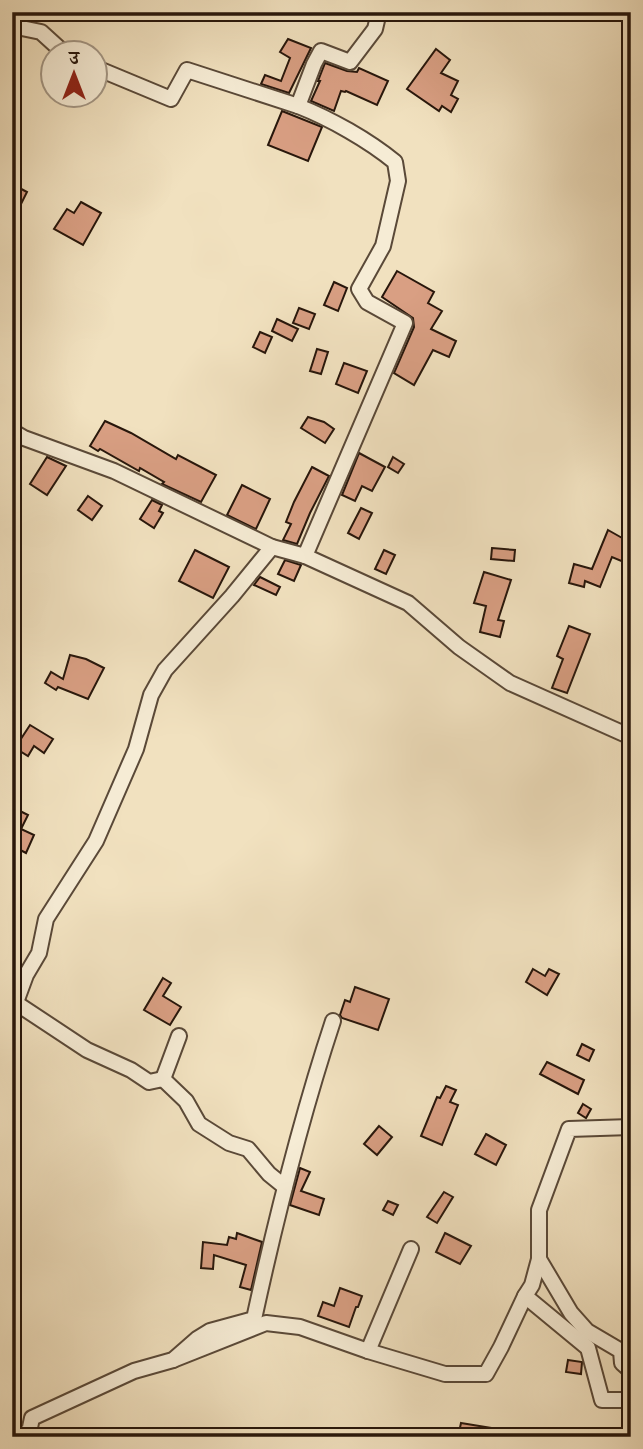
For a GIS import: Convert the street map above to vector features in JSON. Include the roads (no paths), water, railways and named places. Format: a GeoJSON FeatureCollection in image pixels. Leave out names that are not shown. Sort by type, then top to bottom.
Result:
{"type":"FeatureCollection","features":[{"type":"Feature","properties":{"kind":"street"},"geometry":{"type":"LineString","coordinates":[[298,106],[321,51],[350,62],[375,29],[379,12]]}},
{"type":"Feature","properties":{"kind":"street"},"geometry":{"type":"LineString","coordinates":[[12,26],[41,32],[48,38]]}},
{"type":"Feature","properties":{"kind":"street"},"geometry":{"type":"LineString","coordinates":[[108,73],[171,99],[187,70],[313,112],[379,148],[395,162],[398,181],[383,246],[359,289],[367,302],[405,323],[305,556]]}},
{"type":"Feature","properties":{"kind":"street"},"geometry":{"type":"LineString","coordinates":[[12,430],[24,438],[114,471],[271,547],[305,556],[408,603],[460,647],[510,683],[631,737]]}},
{"type":"Feature","properties":{"kind":"street"},"geometry":{"type":"LineString","coordinates":[[163,1079],[149,1082],[14,1008],[26,975],[39,953],[46,919],[96,841],[136,749],[151,695],[165,670],[232,596],[271,547]]}},
{"type":"Feature","properties":{"kind":"street"},"geometry":{"type":"LineString","coordinates":[[173,1360],[210,1331],[254,1319],[275,1222],[333,1021]]}},
{"type":"Feature","properties":{"kind":"street"},"geometry":{"type":"LineString","coordinates":[[163,1079],[179,1036]]}},
{"type":"Feature","properties":{"kind":"street"},"geometry":{"type":"LineString","coordinates":[[163,1079],[187,1101],[199,1124],[229,1143],[248,1149],[269,1174],[285,1187]]}},
{"type":"Feature","properties":{"kind":"street"},"geometry":{"type":"LineString","coordinates":[[12,1429],[27,1437],[32,1418],[134,1371],[173,1360],[266,1323],[300,1326],[368,1351],[445,1374],[486,1374],[532,1285],[539,1259],[539,1210],[569,1129],[631,1127]]}},
{"type":"Feature","properties":{"kind":"street"},"geometry":{"type":"LineString","coordinates":[[368,1351],[411,1249]]}},
{"type":"Feature","properties":{"kind":"street"},"geometry":{"type":"LineString","coordinates":[[539,1259],[571,1312],[587,1331],[621,1351],[622,1363],[631,1371]]}},
{"type":"Feature","properties":{"kind":"street"},"geometry":{"type":"LineString","coordinates":[[525,1296],[588,1348],[602,1400],[631,1399]]}}]}
